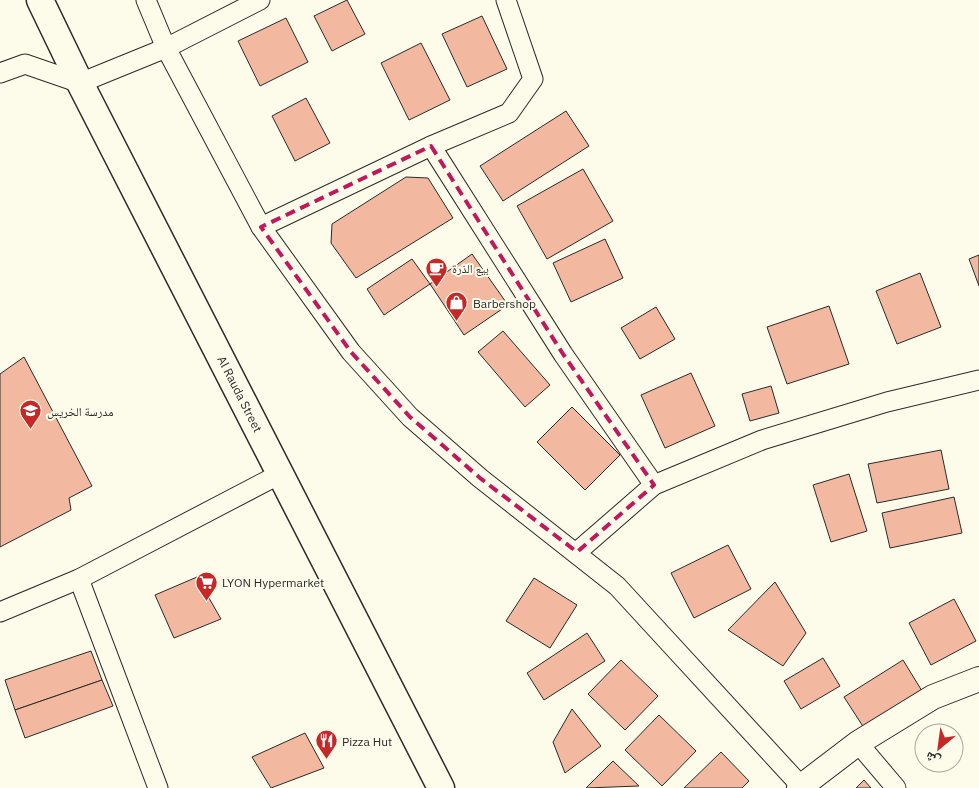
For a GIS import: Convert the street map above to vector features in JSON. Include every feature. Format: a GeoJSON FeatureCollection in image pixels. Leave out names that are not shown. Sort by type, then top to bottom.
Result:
{"type":"FeatureCollection","features":[{"type":"Feature","properties":{"kind":"main road","name":"Al Rauda Street"},"geometry":{"type":"LineString","coordinates":[[40,0],[80,83],[441,788]]}},
{"type":"Feature","properties":{"kind":"street"},"geometry":{"type":"LineString","coordinates":[[146,0],[166,48],[260,227],[351,352],[410,417],[480,478],[577,552],[617,586],[800,787],[858,743],[933,697],[979,679]]}},
{"type":"Feature","properties":{"kind":"street"},"geometry":{"type":"LineString","coordinates":[[0,73],[24,64],[80,83],[166,48],[260,0]]}},
{"type":"Feature","properties":{"kind":"street"},"geometry":{"type":"LineString","coordinates":[[260,227],[431,146],[509,113],[533,79],[506,0]]}},
{"type":"Feature","properties":{"kind":"street"},"geometry":{"type":"LineString","coordinates":[[431,146],[562,354],[654,485]]}},
{"type":"Feature","properties":{"kind":"street"},"geometry":{"type":"LineString","coordinates":[[577,552],[654,485],[762,440],[887,402],[979,380]]}},
{"type":"Feature","properties":{"kind":"street"},"geometry":{"type":"LineString","coordinates":[[0,612],[79,579],[280,474]]}},
{"type":"Feature","properties":{"kind":"street"},"geometry":{"type":"LineString","coordinates":[[79,579],[158,788]]}},
{"type":"Feature","properties":{"kind":"street"},"geometry":{"type":"LineString","coordinates":[[858,743],[896,788]]}},
{"type":"Feature","properties":{"kind":"highlighted area"},"geometry":{"type":"Polygon","coordinates":[[[431,146],[563,354],[654,485],[577,552],[480,478],[410,417],[351,352],[261,227],[431,146]]]}},
{"type":"Feature","properties":{"kind":"building"},"geometry":{"type":"Polygon","coordinates":[[[347,0],[365,34],[332,51],[314,16],[347,0]]]}},
{"type":"Feature","properties":{"kind":"building"},"geometry":{"type":"Polygon","coordinates":[[[482,16],[507,69],[467,87],[442,34],[482,16]]]}},
{"type":"Feature","properties":{"kind":"building"},"geometry":{"type":"Polygon","coordinates":[[[286,18],[308,62],[260,86],[238,41],[286,18]]]}},
{"type":"Feature","properties":{"kind":"building"},"geometry":{"type":"Polygon","coordinates":[[[421,43],[450,100],[409,120],[381,63],[421,43]]]}},
{"type":"Feature","properties":{"kind":"building"},"geometry":{"type":"Polygon","coordinates":[[[306,98],[330,143],[295,161],[272,116],[306,98]]]}},
{"type":"Feature","properties":{"kind":"building"},"geometry":{"type":"Polygon","coordinates":[[[566,111],[589,146],[503,201],[480,166],[566,111]]]}},
{"type":"Feature","properties":{"kind":"building"},"geometry":{"type":"Polygon","coordinates":[[[583,169],[613,221],[547,259],[517,206],[583,169]]]}},
{"type":"Feature","properties":{"kind":"building"},"geometry":{"type":"Polygon","coordinates":[[[406,177],[428,178],[453,218],[356,278],[331,243],[332,224],[406,177]]]}},
{"type":"Feature","properties":{"kind":"building"},"geometry":{"type":"Polygon","coordinates":[[[605,239],[623,278],[571,302],[553,263],[605,239]]]}},
{"type":"Feature","properties":{"kind":"building"},"geometry":{"type":"Polygon","coordinates":[[[472,254],[508,305],[464,335],[430,284],[472,254]]]}},
{"type":"Feature","properties":{"kind":"building"},"geometry":{"type":"Polygon","coordinates":[[[979,255],[979,286],[969,259],[979,255]]]}},
{"type":"Feature","properties":{"kind":"building"},"geometry":{"type":"Polygon","coordinates":[[[412,259],[430,284],[384,315],[367,289],[412,259]]]}},
{"type":"Feature","properties":{"kind":"building"},"geometry":{"type":"Polygon","coordinates":[[[920,273],[941,327],[897,344],[876,291],[920,273]]]}},
{"type":"Feature","properties":{"kind":"building"},"geometry":{"type":"Polygon","coordinates":[[[829,306],[849,364],[787,384],[767,327],[829,306]]]}},
{"type":"Feature","properties":{"kind":"building"},"geometry":{"type":"Polygon","coordinates":[[[656,307],[675,339],[640,359],[621,328],[656,307]]]}},
{"type":"Feature","properties":{"kind":"building"},"geometry":{"type":"Polygon","coordinates":[[[503,331],[550,385],[525,407],[478,352],[503,331]]]}},
{"type":"Feature","properties":{"kind":"building","name":"مدرسة الخريس"},"geometry":{"type":"Polygon","coordinates":[[[24,357],[92,486],[69,498],[71,510],[0,547],[0,374],[24,357]]]}},
{"type":"Feature","properties":{"kind":"building"},"geometry":{"type":"Polygon","coordinates":[[[691,373],[715,426],[665,448],[641,395],[691,373]]]}},
{"type":"Feature","properties":{"kind":"building"},"geometry":{"type":"Polygon","coordinates":[[[771,386],[779,413],[750,421],[742,394],[771,386]]]}},
{"type":"Feature","properties":{"kind":"building"},"geometry":{"type":"Polygon","coordinates":[[[572,407],[620,455],[585,490],[537,442],[572,407]]]}},
{"type":"Feature","properties":{"kind":"building"},"geometry":{"type":"Polygon","coordinates":[[[941,450],[949,489],[877,503],[868,464],[941,450]]]}},
{"type":"Feature","properties":{"kind":"building"},"geometry":{"type":"Polygon","coordinates":[[[849,474],[867,531],[831,542],[813,485],[849,474]]]}},
{"type":"Feature","properties":{"kind":"building"},"geometry":{"type":"Polygon","coordinates":[[[954,497],[962,533],[890,548],[882,513],[954,497]]]}},
{"type":"Feature","properties":{"kind":"building"},"geometry":{"type":"Polygon","coordinates":[[[728,545],[751,589],[694,618],[671,573],[728,545]]]}},
{"type":"Feature","properties":{"kind":"building"},"geometry":{"type":"Polygon","coordinates":[[[197,577],[221,619],[174,638],[155,595],[197,577]]]}},
{"type":"Feature","properties":{"kind":"building"},"geometry":{"type":"Polygon","coordinates":[[[534,578],[577,605],[550,648],[506,621],[534,578]]]}},
{"type":"Feature","properties":{"kind":"building"},"geometry":{"type":"Polygon","coordinates":[[[775,582],[806,633],[783,666],[728,630],[775,582]]]}},
{"type":"Feature","properties":{"kind":"building"},"geometry":{"type":"Polygon","coordinates":[[[954,599],[976,641],[931,665],[909,623],[954,599]]]}},
{"type":"Feature","properties":{"kind":"building"},"geometry":{"type":"Polygon","coordinates":[[[587,633],[605,661],[544,700],[527,673],[587,633]]]}},
{"type":"Feature","properties":{"kind":"building"},"geometry":{"type":"Polygon","coordinates":[[[91,651],[102,680],[15,710],[5,680],[91,651]]]}},
{"type":"Feature","properties":{"kind":"building"},"geometry":{"type":"Polygon","coordinates":[[[823,658],[840,686],[801,709],[784,681],[823,658]]]}},
{"type":"Feature","properties":{"kind":"building"},"geometry":{"type":"Polygon","coordinates":[[[621,660],[658,696],[625,730],[588,694],[621,660]]]}},
{"type":"Feature","properties":{"kind":"building"},"geometry":{"type":"Polygon","coordinates":[[[903,660],[922,691],[864,728],[844,697],[903,660]]]}},
{"type":"Feature","properties":{"kind":"building"},"geometry":{"type":"Polygon","coordinates":[[[102,680],[113,706],[25,738],[15,710],[102,680]]]}},
{"type":"Feature","properties":{"kind":"building"},"geometry":{"type":"Polygon","coordinates":[[[572,709],[601,746],[565,773],[553,742],[572,709]]]}},
{"type":"Feature","properties":{"kind":"building"},"geometry":{"type":"Polygon","coordinates":[[[659,715],[696,751],[662,786],[625,750],[659,715]]]}},
{"type":"Feature","properties":{"kind":"building"},"geometry":{"type":"Polygon","coordinates":[[[305,733],[324,768],[271,788],[252,757],[305,733]]]}},
{"type":"Feature","properties":{"kind":"building"},"geometry":{"type":"Polygon","coordinates":[[[721,752],[749,781],[742,788],[684,788],[721,752]]]}},
{"type":"Feature","properties":{"kind":"building"},"geometry":{"type":"Polygon","coordinates":[[[613,761],[639,786],[586,788],[613,761]]]}},
{"type":"Feature","properties":{"kind":"building"},"geometry":{"type":"Polygon","coordinates":[[[864,780],[871,788],[856,788],[864,780]]]}},
{"type":"Feature","properties":{"kind":"place","name":"بيع الذرة"},"geometry":{"type":"Point","coordinates":[436,287]}},
{"type":"Feature","properties":{"kind":"place","name":"Barbershop"},"geometry":{"type":"Point","coordinates":[457,322]}},
{"type":"Feature","properties":{"kind":"place","name":"مدرسة الخريس"},"geometry":{"type":"Point","coordinates":[31,430]}},
{"type":"Feature","properties":{"kind":"place","name":"LYON Hypermarket"},"geometry":{"type":"Point","coordinates":[206,601]}},
{"type":"Feature","properties":{"kind":"place","name":"Pizza Hut"},"geometry":{"type":"Point","coordinates":[326,760]}}]}
